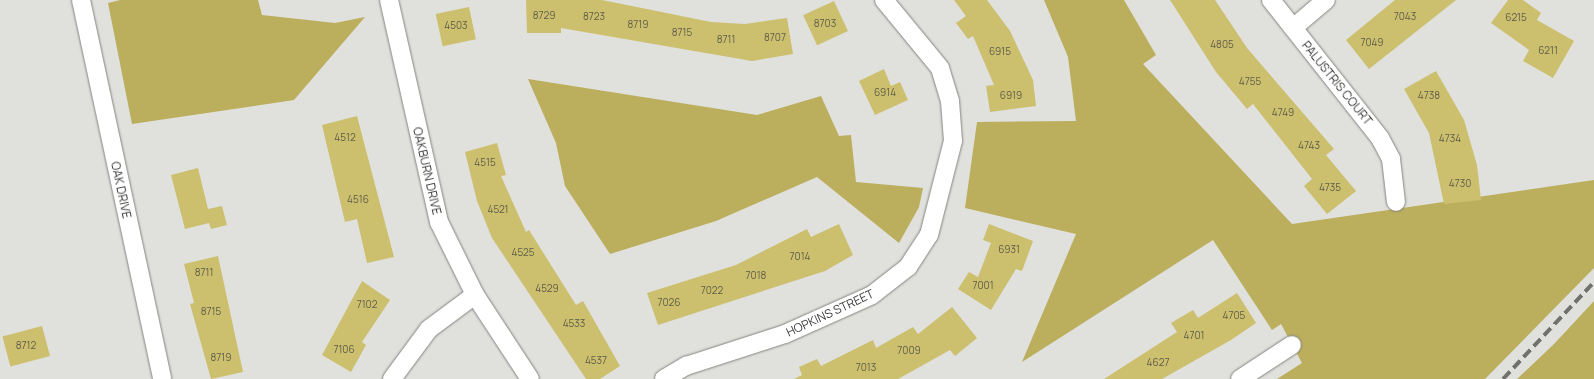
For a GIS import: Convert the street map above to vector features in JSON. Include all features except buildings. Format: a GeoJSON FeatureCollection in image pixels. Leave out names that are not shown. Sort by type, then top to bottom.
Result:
{"type":"FeatureCollection","features":[{"type":"Feature","properties":{"kind":"street","name":"OAK DRIVE"},"geometry":{"type":"LineString","coordinates":[[81,0],[162,379]]}},
{"type":"Feature","properties":{"kind":"street","name":"OAKBURN DRIVE"},"geometry":{"type":"LineString","coordinates":[[389,0],[439,222],[475,295],[530,379]]}},
{"type":"Feature","properties":{"kind":"street","name":"HOPKINS STREET"},"geometry":{"type":"LineString","coordinates":[[664,379],[686,366],[785,334],[872,295],[908,267],[929,235],[953,141],[950,101],[940,68],[884,0]]}},
{"type":"Feature","properties":{"kind":"street","name":"PALUSTRIS COURT"},"geometry":{"type":"LineString","coordinates":[[1271,0],[1380,138],[1391,160],[1396,202]]}},
{"type":"Feature","properties":{"kind":"street"},"geometry":{"type":"LineString","coordinates":[[1293,28],[1326,0]]}},
{"type":"Feature","properties":{"kind":"street"},"geometry":{"type":"LineString","coordinates":[[392,379],[429,329],[475,295]]}},
{"type":"Feature","properties":{"kind":"street"},"geometry":{"type":"LineString","coordinates":[[1240,379],[1292,345]]}},
{"type":"Feature","properties":{"kind":"shaded area"},"geometry":{"type":"Polygon","coordinates":[[[120,0],[258,0],[262,15],[335,23],[365,17],[294,100],[132,124],[108,3],[120,0]]]}},
{"type":"Feature","properties":{"kind":"shaded area"},"geometry":{"type":"Polygon","coordinates":[[[1044,0],[1124,0],[1156,55],[1143,64],[1292,224],[1594,180],[1594,268],[1485,379],[1277,379],[1302,363],[1281,324],[1272,330],[1213,240],[1022,362],[1076,234],[965,208],[977,122],[1076,121],[1068,57],[1044,0]]]}},
{"type":"Feature","properties":{"kind":"shaded area"},"geometry":{"type":"Polygon","coordinates":[[[528,79],[757,115],[821,96],[839,136],[851,135],[856,182],[923,188],[919,207],[899,243],[817,177],[716,221],[610,254],[565,186],[556,143],[528,79]]]}},
{"type":"Feature","properties":{"kind":"shaded area"},"geometry":{"type":"Polygon","coordinates":[[[1594,301],[1594,379],[1517,379],[1554,344],[1594,301]]]}},
{"type":"Feature","properties":{"kind":"railway"},"geometry":{"type":"LineString","coordinates":[[1503,379],[1594,282]]}}]}
